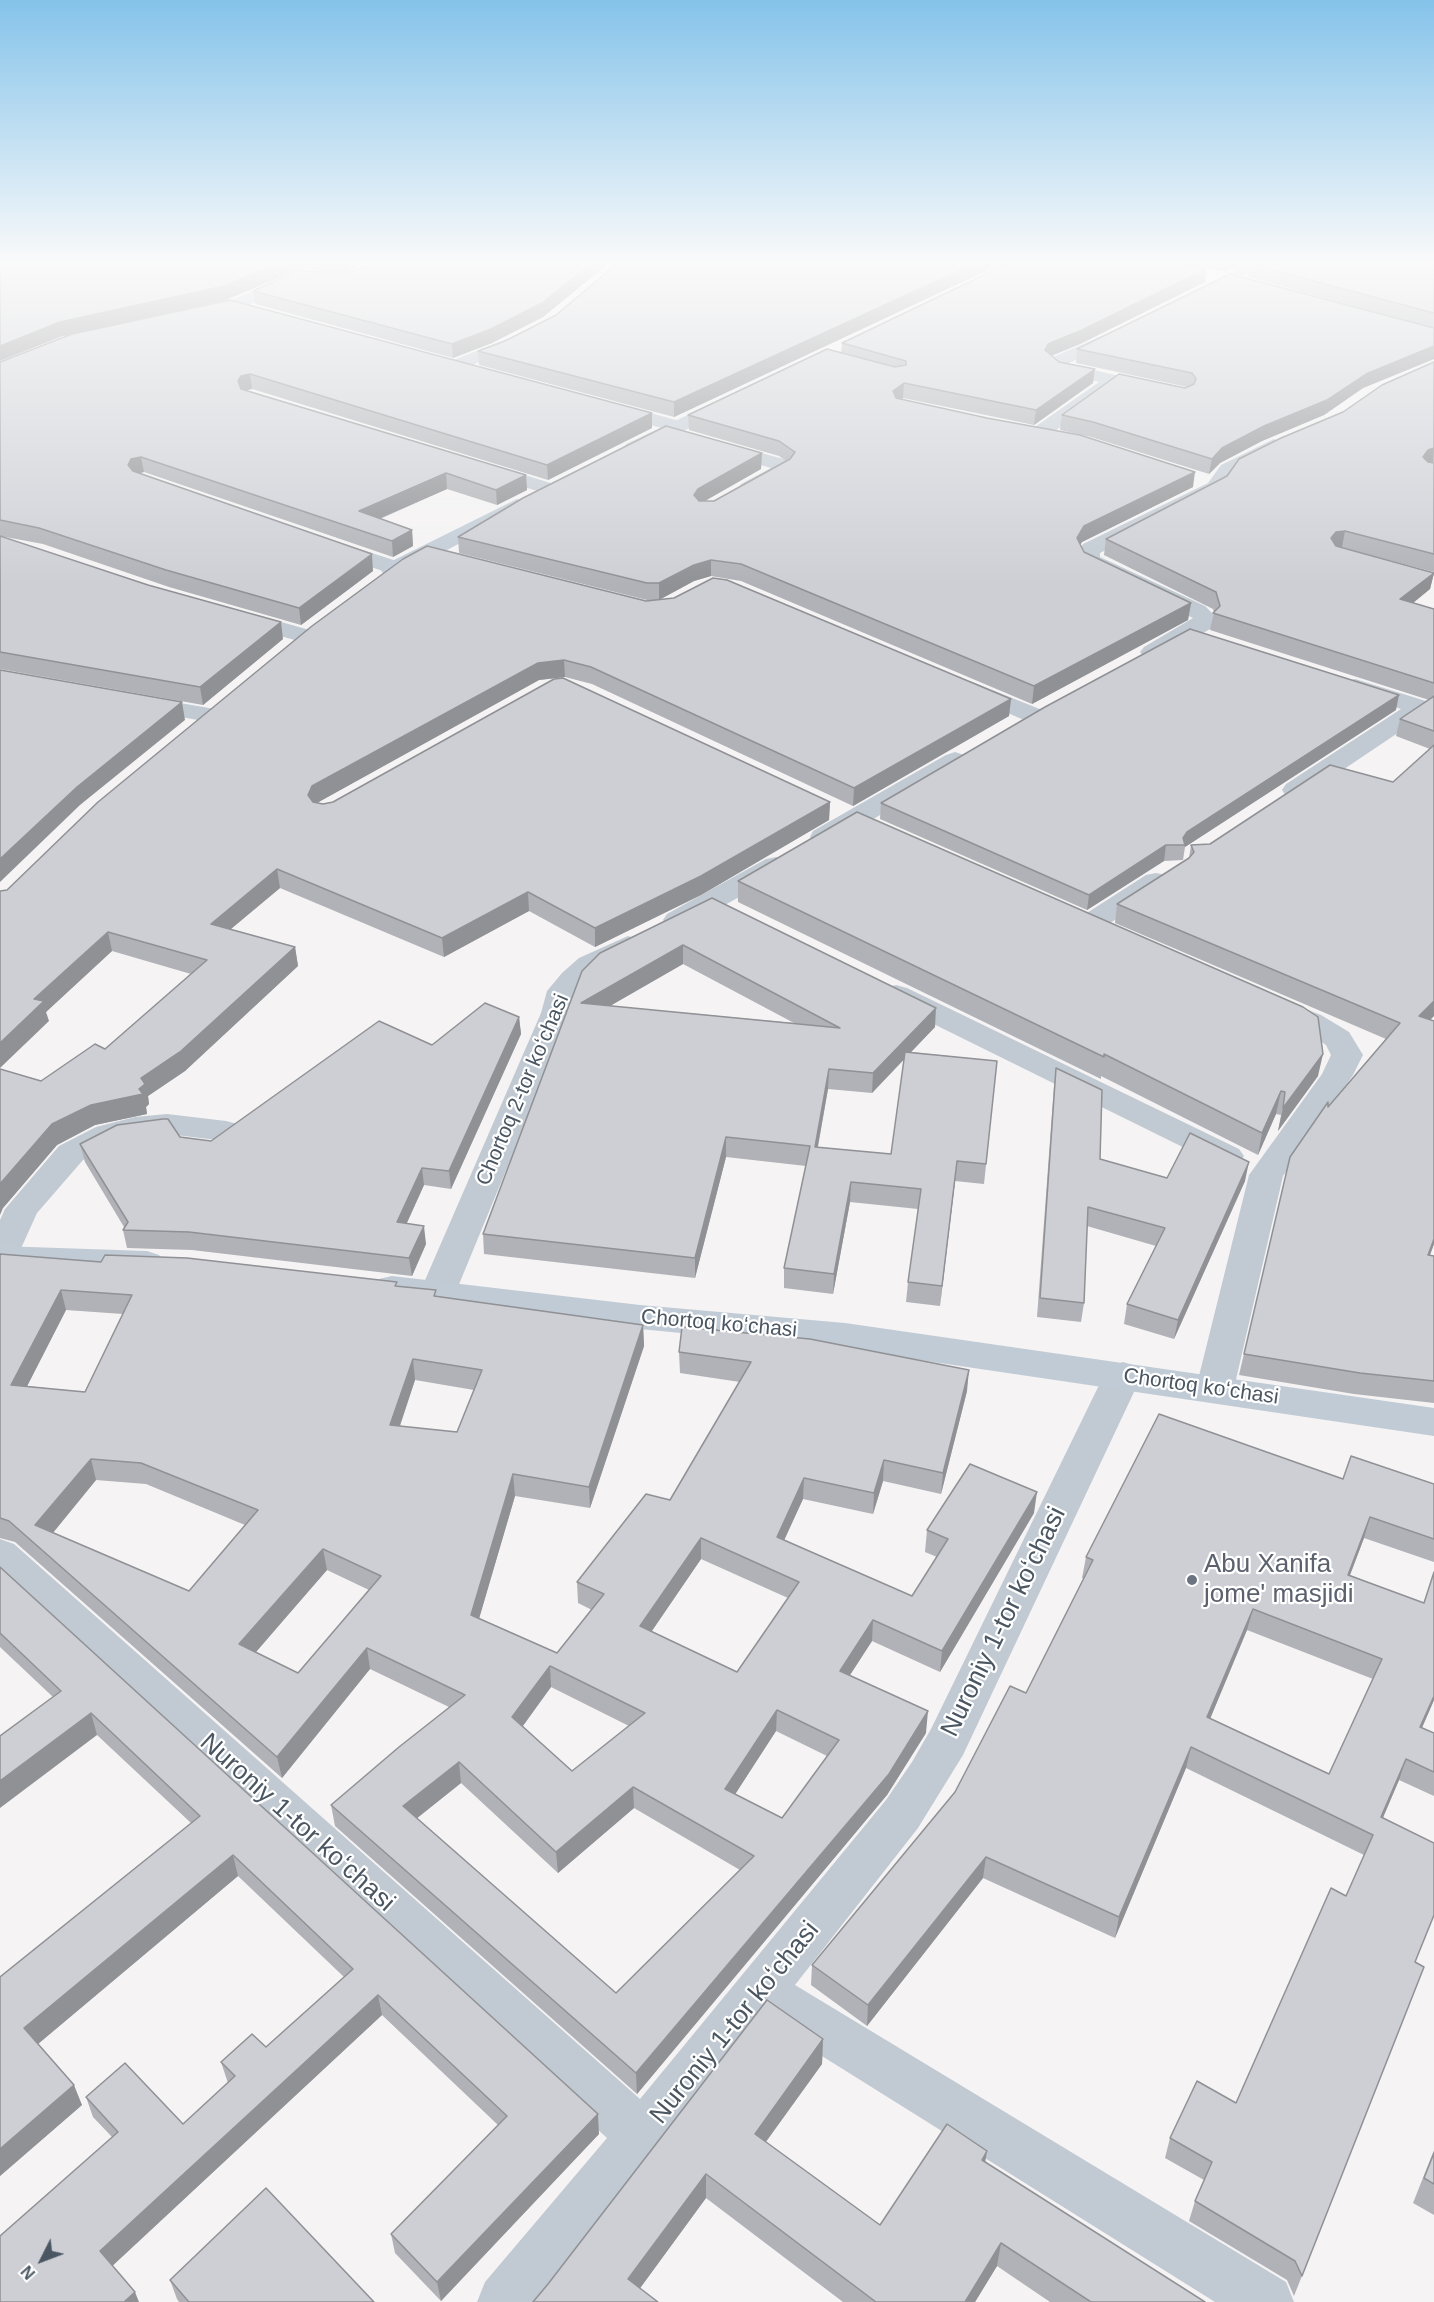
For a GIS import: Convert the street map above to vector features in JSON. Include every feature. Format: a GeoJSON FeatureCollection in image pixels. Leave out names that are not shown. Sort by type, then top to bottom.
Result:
{"type":"FeatureCollection","features":[{"type":"Feature","properties":{"kind":"main road"},"geometry":{"type":"LineString","coordinates":[[612,458],[750,392]]}},
{"type":"Feature","properties":{"kind":"main road"},"geometry":{"type":"LineString","coordinates":[[377,581],[423,552],[571,478]]}},
{"type":"Feature","properties":{"kind":"main road"},"geometry":{"type":"LineString","coordinates":[[287,651],[323,622]]}},
{"type":"Feature","properties":{"kind":"main road"},"geometry":{"type":"LineString","coordinates":[[1,1258],[180,1264]]}},
{"type":"Feature","properties":{"kind":"main road","name":"Chortoq koʻchasi"},"geometry":{"type":"LineString","coordinates":[[355,1284],[640,1317],[845,1336],[1215,1388],[1434,1422]]}},
{"type":"Feature","properties":{"kind":"street"},"geometry":{"type":"LineString","coordinates":[[472,369],[480,372]]}},
{"type":"Feature","properties":{"kind":"street"},"geometry":{"type":"LineString","coordinates":[[1064,369],[1137,385]]}},
{"type":"Feature","properties":{"kind":"street"},"geometry":{"type":"LineString","coordinates":[[1039,434],[1114,380]]}},
{"type":"Feature","properties":{"kind":"street"},"geometry":{"type":"LineString","coordinates":[[595,404],[771,462],[782,468],[727,500]]}},
{"type":"Feature","properties":{"kind":"street"},"geometry":{"type":"LineString","coordinates":[[1018,430],[1095,446]]}},
{"type":"Feature","properties":{"kind":"street"},"geometry":{"type":"LineString","coordinates":[[1126,666],[1204,623],[1204,616],[1102,568],[1091,561],[1088,555],[1091,549],[1217,486],[1220,477],[1228,469],[1289,439]]}},
{"type":"Feature","properties":{"kind":"street"},"geometry":{"type":"LineString","coordinates":[[461,462],[550,489]]}},
{"type":"Feature","properties":{"kind":"street"},"geometry":{"type":"LineString","coordinates":[[1195,478],[1217,486]]}},
{"type":"Feature","properties":{"kind":"street"},"geometry":{"type":"LineString","coordinates":[[307,537],[395,568]]}},
{"type":"Feature","properties":{"kind":"street"},"geometry":{"type":"LineString","coordinates":[[423,552],[456,561]]}},
{"type":"Feature","properties":{"kind":"street"},"geometry":{"type":"LineString","coordinates":[[215,610],[305,636]]}},
{"type":"Feature","properties":{"kind":"street"},"geometry":{"type":"LineString","coordinates":[[1188,633],[1221,644]]}},
{"type":"Feature","properties":{"kind":"street"},"geometry":{"type":"LineString","coordinates":[[948,679],[1044,710],[1003,733]]}},
{"type":"Feature","properties":{"kind":"street"},"geometry":{"type":"LineString","coordinates":[[1332,679],[1427,709]]}},
{"type":"Feature","properties":{"kind":"street"},"geometry":{"type":"LineString","coordinates":[[116,698],[209,715]]}},
{"type":"Feature","properties":{"kind":"street"},"geometry":{"type":"LineString","coordinates":[[1274,804],[1427,709]]}},
{"type":"Feature","properties":{"kind":"street","name":"Chortoq 2-tor koʻchasi"},"geometry":{"type":"LineString","coordinates":[[437,1294],[556,1012],[562,991],[572,979],[588,964],[712,903],[842,814],[973,750]]}},
{"type":"Feature","properties":{"kind":"street"},"geometry":{"type":"LineString","coordinates":[[842,814],[885,833]]}},
{"type":"Feature","properties":{"kind":"street"},"geometry":{"type":"LineString","coordinates":[[1152,952],[1078,919],[1175,869]]}},
{"type":"Feature","properties":{"kind":"street"},"geometry":{"type":"LineString","coordinates":[[712,903],[744,919]]}},
{"type":"Feature","properties":{"kind":"street"},"geometry":{"type":"LineString","coordinates":[[872,981],[1266,1175]]}},
{"type":"Feature","properties":{"kind":"street"},"geometry":{"type":"LineString","coordinates":[[1215,1388],[1266,1175],[1336,1075],[1347,1055],[1338,1038],[1310,1021],[1257,998]]}},
{"type":"Feature","properties":{"kind":"street"},"geometry":{"type":"LineString","coordinates":[[1,1258],[22,1209],[70,1154],[108,1134],[135,1127],[167,1124],[226,1131]]}},
{"type":"Feature","properties":{"kind":"street","name":"Nuroniy 1-tor koʻchasi"},"geometry":{"type":"LineString","coordinates":[[0,1555],[644,2136],[902,1814],[928,1776],[947,1742],[1123,1375]]}},
{"type":"Feature","properties":{"kind":"street"},"geometry":{"type":"LineString","coordinates":[[762,1991],[1266,2302]]}},
{"type":"Feature","properties":{"kind":"street"},"geometry":{"type":"LineString","coordinates":[[505,2302],[644,2136]]}},
{"type":"Feature","properties":{"kind":"building"},"geometry":{"type":"Polygon","coordinates":[[[0,369],[489,369],[652,413],[547,465],[250,374],[241,376],[238,381],[241,389],[526,475],[496,490],[446,473],[359,511],[412,530],[392,541],[141,457],[131,459],[128,465],[133,471],[372,554],[299,608],[166,570],[39,528],[0,520],[0,369]]]}},
{"type":"Feature","properties":{"kind":"building"},"geometry":{"type":"Polygon","coordinates":[[[549,369],[745,369],[674,402],[549,369]]]}},
{"type":"Feature","properties":{"kind":"building"},"geometry":{"type":"Polygon","coordinates":[[[784,369],[1094,369],[1036,410],[904,383],[893,391],[896,398],[1080,435],[1195,472],[1084,526],[1077,538],[1084,552],[1191,603],[1034,686],[741,564],[711,560],[694,565],[659,583],[647,583],[458,537],[523,498],[666,426],[762,453],[698,489],[694,495],[699,501],[714,501],[790,459],[795,452],[779,441],[688,415],[784,369]]]}},
{"type":"Feature","properties":{"kind":"building"},"geometry":{"type":"Polygon","coordinates":[[[1175,369],[1377,369],[1366,374],[1327,400],[1264,426],[1222,448],[1212,459],[1093,422],[1062,415],[1119,374],[1185,388],[1194,384],[1196,379],[1192,373],[1175,369]]]}},
{"type":"Feature","properties":{"kind":"building"},"geometry":{"type":"Polygon","coordinates":[[[1417,369],[1434,369],[1434,448],[1428,450],[1423,457],[1428,462],[1434,463],[1434,554],[1345,531],[1336,532],[1331,538],[1336,546],[1434,573],[1400,599],[1434,609],[1434,683],[1213,613],[1220,606],[1216,592],[1106,539],[1227,476],[1239,459],[1281,438],[1343,412],[1382,385],[1417,369]]]}},
{"type":"Feature","properties":{"kind":"building"},"geometry":{"type":"Polygon","coordinates":[[[0,536],[148,585],[281,622],[200,687],[0,652],[0,536]]]}},
{"type":"Feature","properties":{"kind":"building"},"geometry":{"type":"Polygon","coordinates":[[[427,546],[646,601],[674,598],[713,578],[727,580],[1011,699],[854,788],[591,667],[564,660],[538,663],[312,786],[308,795],[313,802],[323,804],[333,802],[554,679],[563,678],[830,802],[701,876],[595,928],[528,892],[442,938],[277,869],[211,924],[295,947],[181,1051],[141,1078],[145,1084],[139,1089],[143,1094],[91,1105],[52,1124],[0,1184],[0,1069],[41,1081],[95,1044],[105,1049],[207,960],[108,932],[34,999],[44,1001],[0,1043],[0,891],[7,890],[98,802],[312,626],[403,559],[427,546]]]}},
{"type":"Feature","properties":{"kind":"building"},"geometry":{"type":"Polygon","coordinates":[[[1190,629],[1399,695],[1187,832],[1183,838],[1185,845],[1166,845],[1089,895],[881,803],[1045,707],[1190,629]]]}},
{"type":"Feature","properties":{"kind":"building"},"geometry":{"type":"Polygon","coordinates":[[[0,670],[182,702],[77,787],[0,859],[0,670]]]}},
{"type":"Feature","properties":{"kind":"building"},"geometry":{"type":"Polygon","coordinates":[[[1434,696],[1434,731],[1400,719],[1434,696]]]}},
{"type":"Feature","properties":{"kind":"building"},"geometry":{"type":"Polygon","coordinates":[[[1434,745],[1434,1001],[1419,1016],[1434,1021],[1434,1239],[1428,1255],[1434,1256],[1434,1381],[1360,1373],[1244,1354],[1290,1157],[1328,1102],[1328,1107],[1400,1023],[1117,904],[1189,858],[1194,852],[1191,845],[1210,844],[1330,765],[1393,782],[1434,745]]]}},
{"type":"Feature","properties":{"kind":"building"},"geometry":{"type":"Polygon","coordinates":[[[857,812],[1303,1007],[1318,1017],[1323,1054],[1283,1108],[1285,1092],[1281,1091],[1262,1133],[1104,1054],[1104,1057],[738,881],[857,812]]]}},
{"type":"Feature","properties":{"kind":"building"},"geometry":{"type":"Polygon","coordinates":[[[712,898],[936,1008],[873,1073],[829,1069],[815,1147],[891,1154],[905,1052],[997,1061],[986,1164],[957,1161],[942,1286],[908,1282],[921,1189],[851,1182],[834,1274],[784,1268],[810,1146],[726,1137],[695,1258],[483,1234],[582,971],[600,953],[712,898]],[[683,945],[581,1003],[840,1028],[683,945]]]}},
{"type":"Feature","properties":{"kind":"building"},"geometry":{"type":"Polygon","coordinates":[[[485,1003],[519,1017],[449,1171],[422,1168],[397,1222],[424,1226],[409,1258],[189,1232],[123,1230],[128,1222],[80,1144],[117,1125],[163,1119],[168,1119],[180,1137],[211,1141],[379,1021],[432,1045],[485,1003]]]}},
{"type":"Feature","properties":{"kind":"building"},"geometry":{"type":"Polygon","coordinates":[[[1056,1068],[1102,1090],[1100,1159],[1167,1178],[1190,1133],[1249,1162],[1178,1320],[1127,1304],[1165,1228],[1088,1207],[1084,1303],[1040,1298],[1056,1068]]]}},
{"type":"Feature","properties":{"kind":"building"},"geometry":{"type":"Polygon","coordinates":[[[0,1254],[101,1262],[105,1255],[187,1258],[397,1282],[395,1286],[436,1290],[434,1296],[643,1325],[589,1487],[513,1474],[471,1615],[557,1653],[604,1594],[577,1582],[646,1494],[670,1500],[751,1362],[679,1352],[682,1327],[810,1339],[969,1370],[943,1473],[884,1460],[874,1493],[804,1478],[777,1537],[912,1596],[948,1539],[927,1530],[970,1464],[1037,1492],[942,1651],[873,1620],[840,1671],[928,1711],[889,1774],[636,2073],[331,1805],[465,1695],[367,1648],[277,1757],[9,1521],[0,1518],[0,1254]],[[61,1290],[11,1385],[85,1392],[132,1295],[61,1290]],[[413,1359],[390,1425],[457,1432],[482,1370],[413,1359]],[[91,1459],[35,1525],[189,1591],[258,1510],[141,1463],[91,1459]],[[701,1538],[640,1626],[737,1672],[799,1582],[701,1538]],[[323,1549],[239,1644],[298,1673],[381,1576],[323,1549]],[[550,1666],[512,1717],[572,1771],[645,1713],[550,1666]],[[777,1710],[725,1789],[782,1818],[839,1740],[777,1710]],[[459,1762],[403,1806],[616,1993],[754,1856],[633,1787],[556,1852],[459,1762]]]}},
{"type":"Feature","properties":{"kind":"building"},"geometry":{"type":"Polygon","coordinates":[[[1159,1414],[1343,1479],[1351,1456],[1434,1484],[1434,1539],[1370,1517],[1348,1575],[1424,1603],[1434,1572],[1434,1696],[1420,1727],[1434,1733],[1434,1772],[1406,1759],[1381,1817],[1434,1843],[1434,1915],[1415,1962],[1424,1967],[1302,2276],[1295,2261],[1195,2201],[1212,2162],[1170,2138],[1197,2081],[1236,2103],[1331,1888],[1346,1896],[1373,1835],[1191,1747],[1119,1917],[986,1857],[868,2005],[812,1965],[955,1792],[1010,1686],[1026,1693],[1093,1560],[1086,1557],[1159,1414]],[[1253,1609],[1207,1717],[1329,1774],[1382,1659],[1253,1609]]]}},
{"type":"Feature","properties":{"kind":"building"},"geometry":{"type":"Polygon","coordinates":[[[0,1567],[598,2114],[437,2282],[391,2234],[507,2116],[378,1995],[100,2251],[135,2292],[124,2302],[0,2302],[0,2236],[118,2132],[86,2097],[125,2063],[183,2124],[235,2076],[221,2062],[252,2034],[266,2047],[353,1969],[233,1855],[24,2028],[74,2085],[0,2149],[0,1977],[200,1816],[91,1713],[0,1781],[0,1736],[61,1691],[0,1633],[0,1567]]]}},
{"type":"Feature","properties":{"kind":"building"},"geometry":{"type":"Polygon","coordinates":[[[767,2000],[823,2039],[755,2134],[880,2225],[947,2124],[987,2151],[982,2160],[1205,2302],[1091,2302],[1001,2243],[965,2302],[876,2302],[706,2174],[628,2279],[658,2302],[533,2302],[767,2000]]]}},
{"type":"Feature","properties":{"kind":"building"},"geometry":{"type":"Polygon","coordinates":[[[1434,2153],[1434,2184],[1424,2178],[1434,2153]]]}},
{"type":"Feature","properties":{"kind":"building"},"geometry":{"type":"Polygon","coordinates":[[[266,2188],[374,2302],[189,2302],[170,2280],[266,2188]]]}},
{"type":"Feature","properties":{"kind":"place","name":"Abu Xanifa jome' masjidi"},"geometry":{"type":"Point","coordinates":[1192,1580]}}]}
